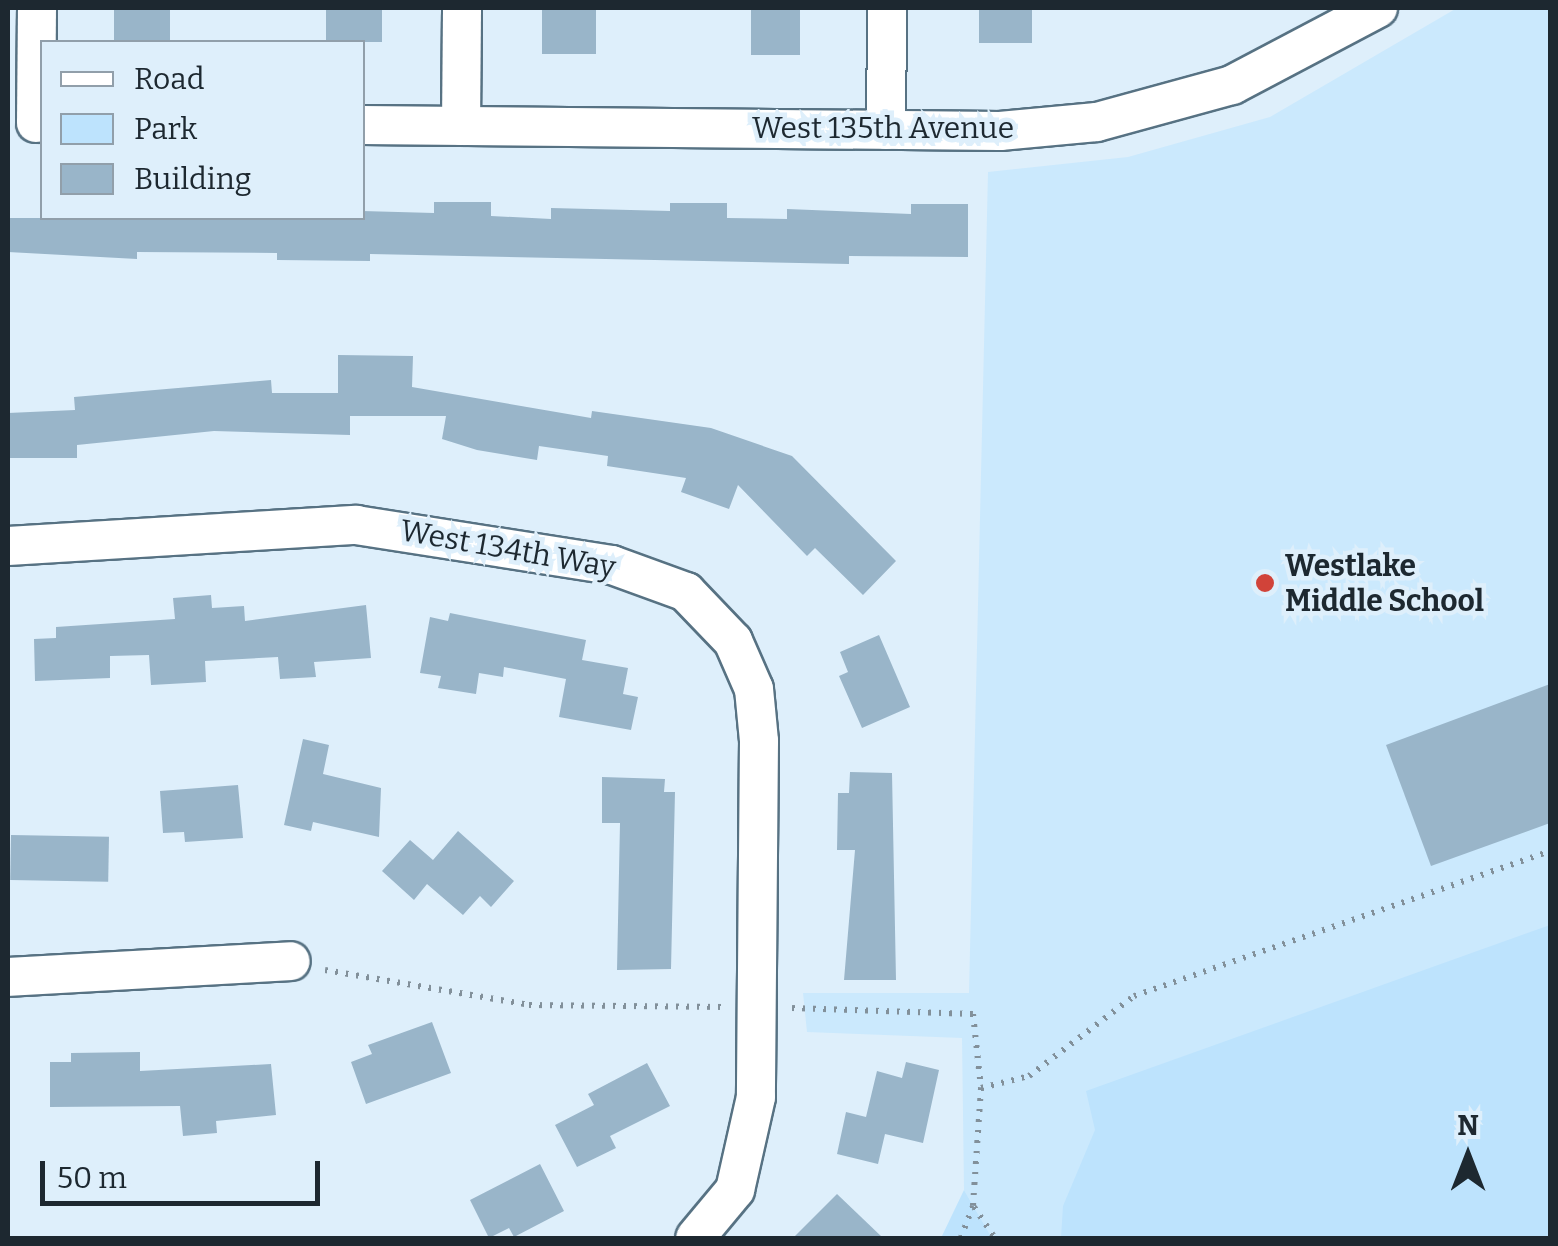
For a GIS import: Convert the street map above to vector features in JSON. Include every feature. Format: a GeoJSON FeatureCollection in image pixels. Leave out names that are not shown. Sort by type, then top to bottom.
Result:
{"type":"FeatureCollection","features":[{"type":"Feature","properties":{"kind":"street"},"geometry":{"type":"LineString","coordinates":[[29,123],[37,8]]}},
{"type":"Feature","properties":{"kind":"street"},"geometry":{"type":"LineString","coordinates":[[461,126],[462,8]]}},
{"type":"Feature","properties":{"kind":"street"},"geometry":{"type":"LineString","coordinates":[[886,130],[888,8]]}},
{"type":"Feature","properties":{"kind":"street","name":"West 135th Avenue"},"geometry":{"type":"LineString","coordinates":[[365,125],[1000,131],[1170,106],[1302,52],[1378,8]]}},
{"type":"Feature","properties":{"kind":"street","name":"West 134th Way"},"geometry":{"type":"LineString","coordinates":[[8,546],[356,525],[612,565],[686,592],[734,641],[754,689],[756,1098],[735,1190],[695,1238]]}},
{"type":"Feature","properties":{"kind":"street"},"geometry":{"type":"LineString","coordinates":[[8,976],[291,961]]}},
{"type":"Feature","properties":{"kind":"path"},"geometry":{"type":"LineString","coordinates":[[981,1088],[1028,1076],[1134,996],[1550,851]]}},
{"type":"Feature","properties":{"kind":"path"},"geometry":{"type":"LineString","coordinates":[[291,961],[528,1005],[973,1014],[981,1088],[973,1206],[961,1238]]}},
{"type":"Feature","properties":{"kind":"path"},"geometry":{"type":"LineString","coordinates":[[973,1206],[995,1238]]}},
{"type":"Feature","properties":{"kind":"shaded area","name":"Westlake Middle School"},"geometry":{"type":"Polygon","coordinates":[[[1457,8],[1550,8],[1550,1238],[992,1238],[964,1190],[962,1038],[807,1032],[803,993],[969,993],[988,172],[1128,157],[1270,117],[1457,8]]]}},
{"type":"Feature","properties":{"kind":"green space"},"geometry":{"type":"Polygon","coordinates":[[[1550,925],[1550,1238],[1061,1238],[1063,1206],[1095,1130],[1086,1091],[1550,925]]]}},
{"type":"Feature","properties":{"kind":"green space"},"geometry":{"type":"Polygon","coordinates":[[[964,1190],[992,1238],[941,1238],[964,1190]]]}},
{"type":"Feature","properties":{"kind":"building"},"geometry":{"type":"Polygon","coordinates":[[[114,8],[170,8],[170,40],[114,40],[114,8]]]}},
{"type":"Feature","properties":{"kind":"building"},"geometry":{"type":"Polygon","coordinates":[[[326,8],[382,8],[382,42],[326,40],[326,8]]]}},
{"type":"Feature","properties":{"kind":"building"},"geometry":{"type":"Polygon","coordinates":[[[542,8],[596,8],[596,54],[542,54],[542,8]]]}},
{"type":"Feature","properties":{"kind":"building"},"geometry":{"type":"Polygon","coordinates":[[[751,8],[800,8],[800,55],[751,55],[751,8]]]}},
{"type":"Feature","properties":{"kind":"building"},"geometry":{"type":"Polygon","coordinates":[[[979,8],[1032,8],[1032,43],[979,43],[979,8]]]}},
{"type":"Feature","properties":{"kind":"building"},"geometry":{"type":"Polygon","coordinates":[[[434,202],[491,202],[491,216],[551,219],[551,208],[670,211],[670,203],[727,203],[727,218],[787,219],[787,209],[911,214],[911,204],[968,204],[968,257],[849,256],[849,264],[370,254],[370,261],[277,260],[277,253],[137,252],[137,259],[8,252],[8,218],[365,220],[365,211],[434,213],[434,202]]]}},
{"type":"Feature","properties":{"kind":"building"},"geometry":{"type":"Polygon","coordinates":[[[338,355],[413,356],[412,387],[591,418],[592,411],[711,428],[792,456],[896,561],[863,595],[815,548],[807,556],[738,485],[729,509],[681,492],[686,478],[607,466],[608,456],[539,446],[537,460],[477,450],[442,439],[446,416],[350,416],[350,435],[214,431],[77,445],[77,458],[8,458],[8,413],[75,410],[74,397],[271,380],[272,393],[338,393],[338,355]]]}},
{"type":"Feature","properties":{"kind":"building"},"geometry":{"type":"Polygon","coordinates":[[[211,595],[212,608],[244,606],[245,621],[366,605],[371,658],[314,662],[316,677],[280,679],[278,657],[205,661],[206,682],[151,685],[149,655],[110,656],[110,678],[35,681],[34,639],[56,638],[56,627],[175,619],[173,598],[211,595]]]}},
{"type":"Feature","properties":{"kind":"building"},"geometry":{"type":"Polygon","coordinates":[[[450,613],[586,640],[582,660],[628,668],[623,694],[638,697],[631,730],[559,717],[566,679],[504,667],[503,677],[479,673],[476,694],[438,688],[441,676],[420,673],[430,617],[448,621],[450,613]]]}},
{"type":"Feature","properties":{"kind":"building"},"geometry":{"type":"Polygon","coordinates":[[[879,635],[910,707],[862,728],[839,676],[848,672],[840,652],[879,635]]]}},
{"type":"Feature","properties":{"kind":"building"},"geometry":{"type":"Polygon","coordinates":[[[1550,684],[1550,823],[1431,866],[1386,745],[1550,684]]]}},
{"type":"Feature","properties":{"kind":"building"},"geometry":{"type":"Polygon","coordinates":[[[303,739],[329,745],[323,774],[381,788],[379,837],[313,822],[311,831],[284,825],[303,739]]]}},
{"type":"Feature","properties":{"kind":"building"},"geometry":{"type":"Polygon","coordinates":[[[850,772],[892,773],[896,980],[844,980],[855,850],[837,850],[838,793],[849,793],[850,772]]]}},
{"type":"Feature","properties":{"kind":"building"},"geometry":{"type":"Polygon","coordinates":[[[602,777],[665,779],[664,792],[675,792],[671,969],[617,970],[620,823],[602,823],[602,777]]]}},
{"type":"Feature","properties":{"kind":"building"},"geometry":{"type":"Polygon","coordinates":[[[238,785],[243,838],[185,842],[184,832],[163,833],[160,791],[238,785]]]}},
{"type":"Feature","properties":{"kind":"building"},"geometry":{"type":"Polygon","coordinates":[[[458,831],[514,881],[491,907],[480,896],[463,915],[427,884],[414,900],[382,871],[410,840],[433,860],[458,831]]]}},
{"type":"Feature","properties":{"kind":"building"},"geometry":{"type":"Polygon","coordinates":[[[11,835],[109,837],[108,882],[10,880],[11,835]]]}},
{"type":"Feature","properties":{"kind":"building"},"geometry":{"type":"Polygon","coordinates":[[[432,1022],[451,1073],[366,1104],[351,1062],[372,1054],[368,1045],[432,1022]]]}},
{"type":"Feature","properties":{"kind":"building"},"geometry":{"type":"Polygon","coordinates":[[[140,1052],[140,1071],[271,1064],[276,1115],[216,1121],[217,1133],[183,1136],[180,1106],[50,1107],[50,1062],[71,1062],[71,1053],[140,1052]]]}},
{"type":"Feature","properties":{"kind":"building"},"geometry":{"type":"Polygon","coordinates":[[[906,1062],[939,1070],[923,1143],[885,1134],[878,1164],[837,1154],[846,1112],[866,1117],[877,1071],[902,1078],[906,1062]]]}},
{"type":"Feature","properties":{"kind":"building"},"geometry":{"type":"Polygon","coordinates":[[[647,1063],[670,1106],[610,1136],[616,1148],[577,1167],[555,1125],[594,1105],[588,1094],[647,1063]]]}},
{"type":"Feature","properties":{"kind":"building"},"geometry":{"type":"Polygon","coordinates":[[[540,1164],[564,1211],[514,1237],[509,1228],[489,1238],[470,1200],[540,1164]]]}},
{"type":"Feature","properties":{"kind":"building"},"geometry":{"type":"Polygon","coordinates":[[[837,1194],[883,1238],[793,1238],[837,1194]]]}},
{"type":"Feature","properties":{"kind":"place","name":"Westlake Middle School"},"geometry":{"type":"Point","coordinates":[1265,583]}}]}
